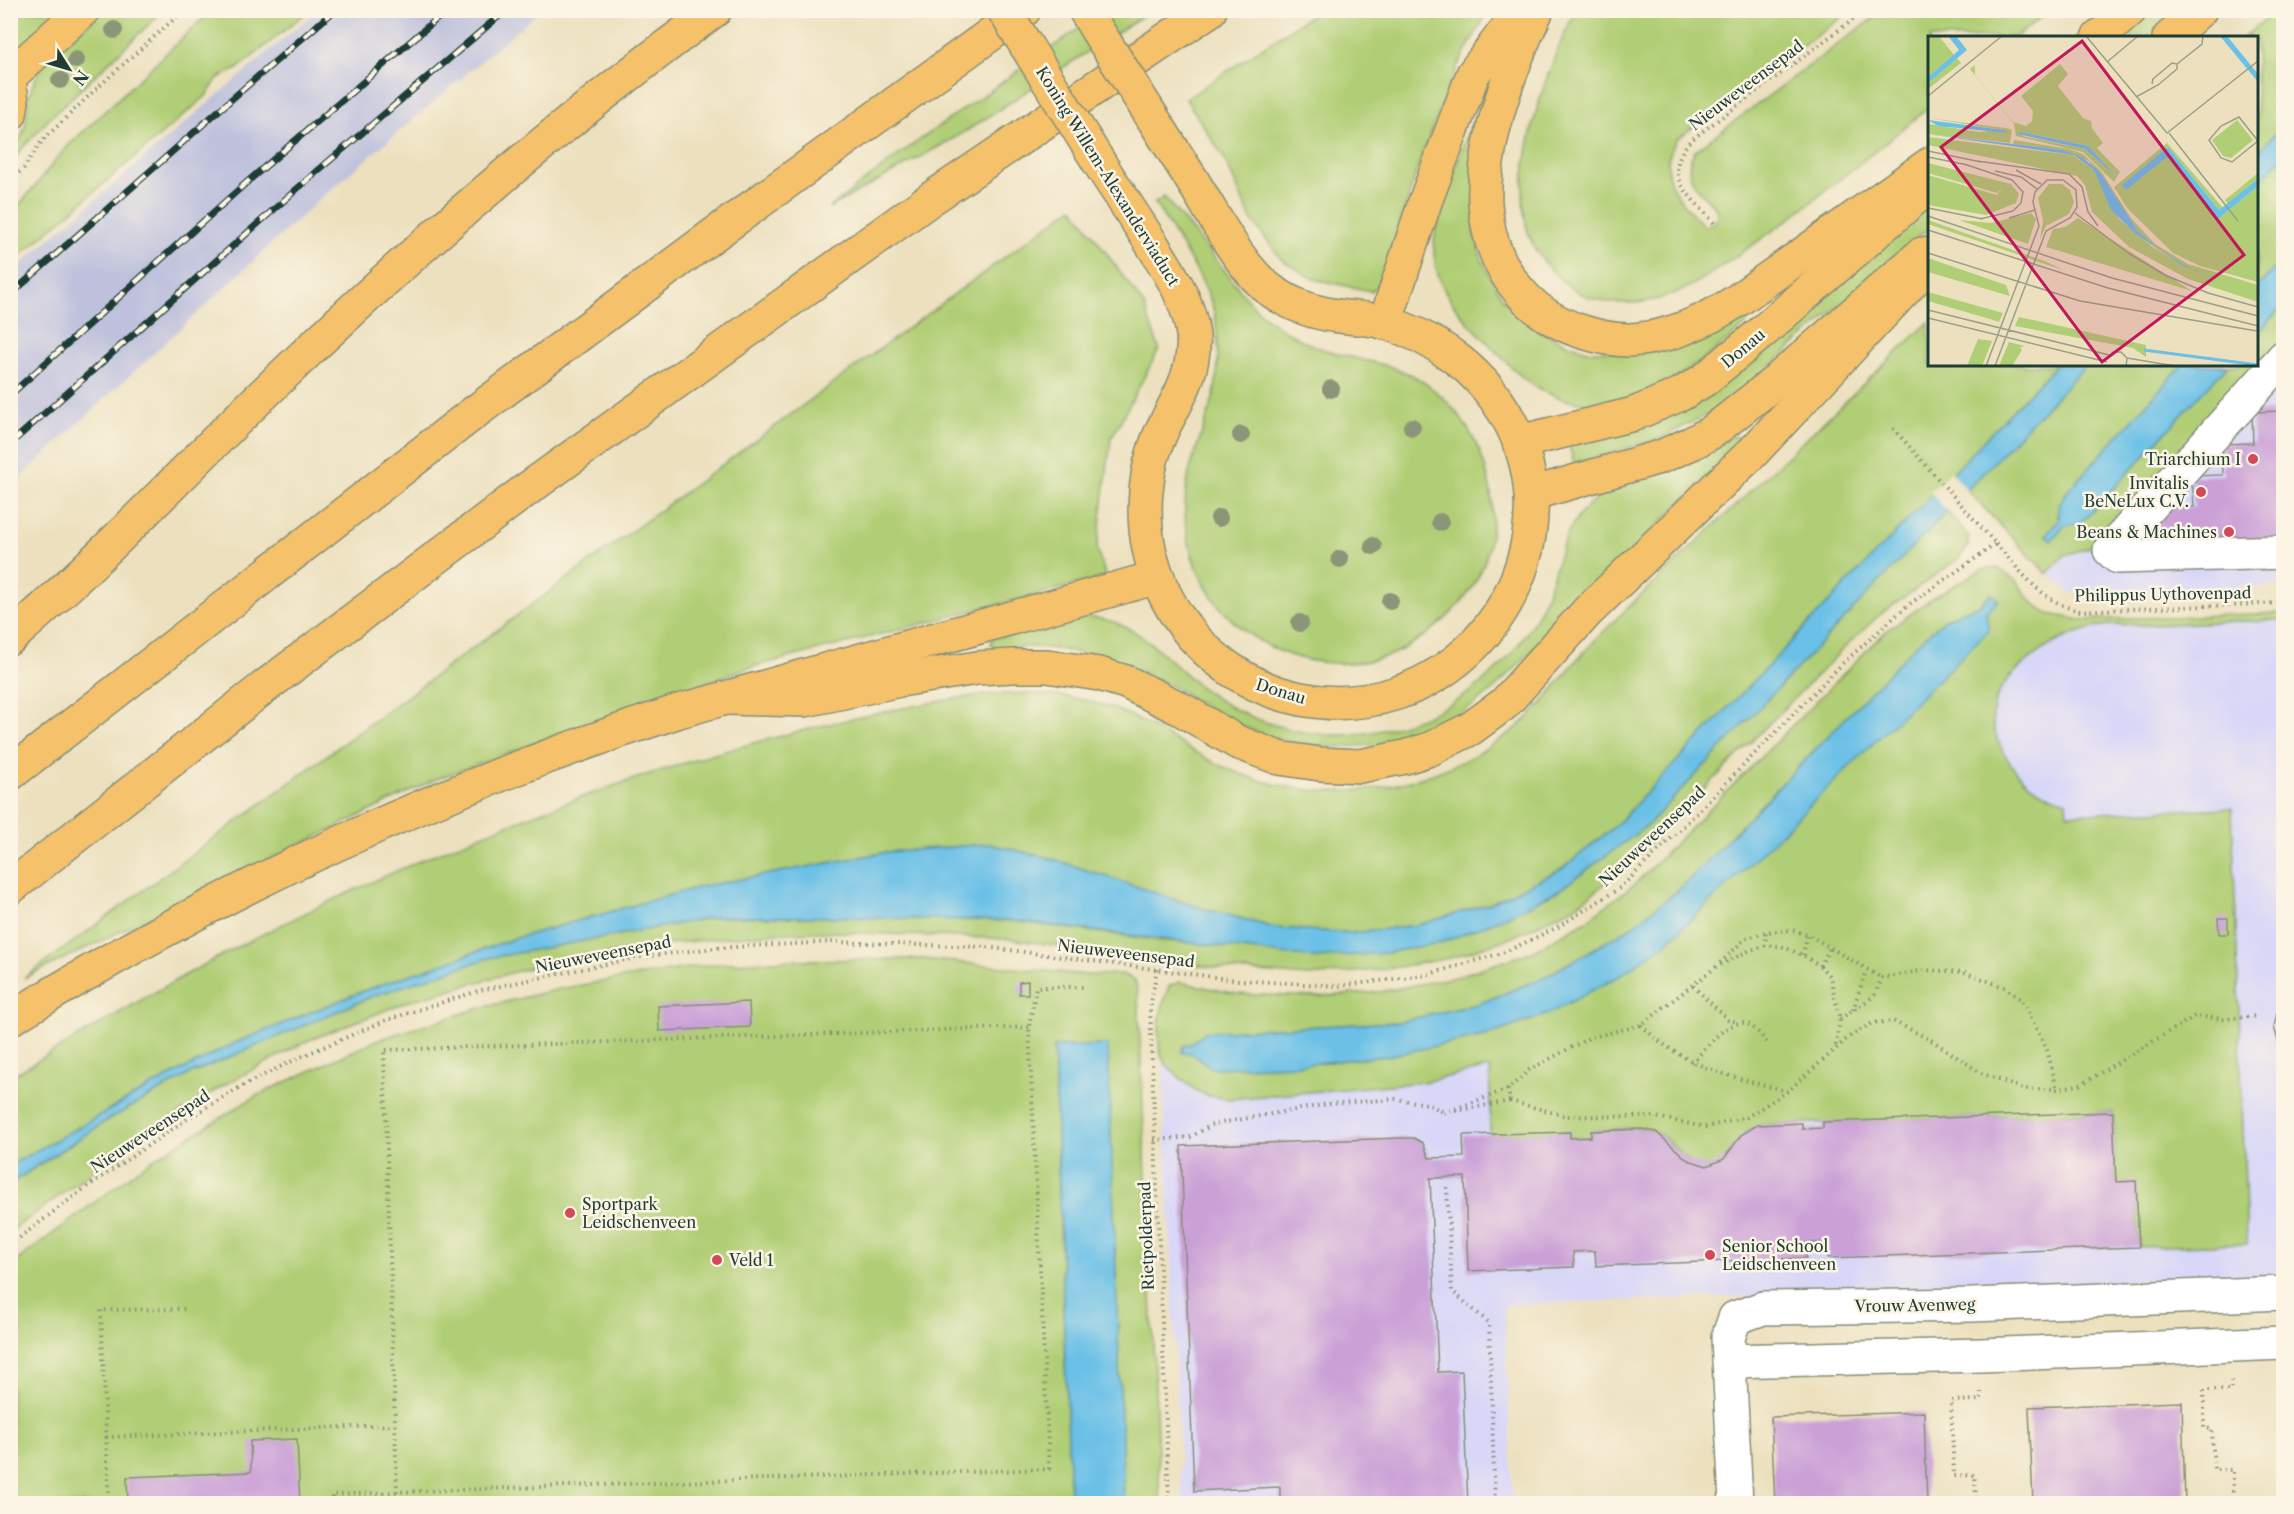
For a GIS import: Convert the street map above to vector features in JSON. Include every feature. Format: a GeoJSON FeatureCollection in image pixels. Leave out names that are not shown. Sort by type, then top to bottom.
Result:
{"type":"FeatureCollection","features":[{"type":"Feature","properties":{"kind":"main road"},"geometry":{"type":"LineString","coordinates":[[10,76],[83,10]]}},
{"type":"Feature","properties":{"kind":"main road"},"geometry":{"type":"LineString","coordinates":[[10,638],[103,553],[278,380],[422,247],[527,156],[715,10]]}},
{"type":"Feature","properties":{"kind":"main road","name":"Koning Willem-Alexanderviaduct"},"geometry":{"type":"LineString","coordinates":[[1004,10],[1179,289],[1190,319],[1193,354],[1186,385]]}},
{"type":"Feature","properties":{"kind":"main road"},"geometry":{"type":"LineString","coordinates":[[10,774],[480,409],[721,229],[1024,10]]}},
{"type":"Feature","properties":{"kind":"main road","name":"Donau"},"geometry":{"type":"LineString","coordinates":[[1084,10],[1255,276],[1283,298],[1319,312],[1385,323],[1435,344],[1471,370],[1497,399],[1519,442],[1531,494],[1532,514],[1526,554],[1519,576],[1499,616],[1475,645],[1457,661],[1422,683],[1381,698],[1356,702],[1309,701],[1289,697],[1251,682],[1225,665],[1194,639],[1178,616],[1158,577],[1147,539],[1146,488],[1155,447],[1186,385]]}},
{"type":"Feature","properties":{"kind":"main road"},"geometry":{"type":"LineString","coordinates":[[10,888],[263,688],[522,493],[932,198],[1210,10]]}},
{"type":"Feature","properties":{"kind":"main road"},"geometry":{"type":"LineString","coordinates":[[1385,323],[1429,190],[1473,74],[1521,10]]}},
{"type":"Feature","properties":{"kind":"main road"},"geometry":{"type":"LineString","coordinates":[[1537,10],[1518,55],[1493,132],[1485,168],[1485,204],[1492,242],[1506,275],[1528,301],[1547,316],[1566,326],[1598,337],[1617,340],[1641,339],[1672,332],[1706,319],[1738,300],[1928,165]]}},
{"type":"Feature","properties":{"kind":"main road"},"geometry":{"type":"LineString","coordinates":[[2100,36],[2130,10]]}},
{"type":"Feature","properties":{"kind":"main road"},"geometry":{"type":"LineString","coordinates":[[2171,36],[2200,10]]}},
{"type":"Feature","properties":{"kind":"main road"},"geometry":{"type":"LineString","coordinates":[[10,87],[12,101],[10,114]]}},
{"type":"Feature","properties":{"kind":"main road","name":"Donau"},"geometry":{"type":"LineString","coordinates":[[1519,442],[1634,414],[1681,394],[1704,380],[1760,334],[1928,186]]}},
{"type":"Feature","properties":{"kind":"main road"},"geometry":{"type":"LineString","coordinates":[[1531,494],[1660,457],[1712,432],[1770,387],[1928,248]]}},
{"type":"Feature","properties":{"kind":"main road"},"geometry":{"type":"LineString","coordinates":[[726,698],[805,700],[900,680],[976,668],[1047,666],[1099,674],[1126,682],[1180,709],[1237,742],[1280,758],[1320,764],[1360,766],[1405,757],[1430,748],[1470,729],[1504,704],[1588,611],[1753,452],[1928,264]]}},
{"type":"Feature","properties":{"kind":"main road"},"geometry":{"type":"LineString","coordinates":[[10,1019],[227,896],[356,834],[509,770],[611,733],[726,698],[1158,577]]}},
{"type":"Feature","properties":{"kind":"lane"},"geometry":{"type":"LineString","coordinates":[[2283,357],[2110,550],[2118,557],[2283,552]]}},
{"type":"Feature","properties":{"kind":"lane","name":"Vrouw Avenweg"},"geometry":{"type":"LineString","coordinates":[[1736,1503],[1728,1338],[1735,1318],[1763,1308],[1983,1304],[2283,1293]]}},
{"type":"Feature","properties":{"kind":"lane"},"geometry":{"type":"LineString","coordinates":[[1729,1361],[1981,1355],[2283,1343]]}},
{"type":"Feature","properties":{"kind":"path"},"geometry":{"type":"LineString","coordinates":[[10,181],[24,168],[42,141],[184,10]]}},
{"type":"Feature","properties":{"kind":"path","name":"Nieuweveensepad"},"geometry":{"type":"LineString","coordinates":[[1714,223],[1678,177],[1676,164],[1683,149],[1691,140],[1866,10]]}},
{"type":"Feature","properties":{"kind":"path"},"geometry":{"type":"LineString","coordinates":[[1890,425],[1996,544]]}},
{"type":"Feature","properties":{"kind":"path","name":"Nieuweveensepad"},"geometry":{"type":"LineString","coordinates":[[10,1245],[81,1191],[187,1119],[242,1086],[298,1058],[387,1020],[481,990],[640,957],[715,948],[834,942],[986,947],[1237,980],[1338,986],[1426,975],[1505,952],[1558,927],[1621,887],[1694,816],[1843,663],[1908,605],[1996,544]]}},
{"type":"Feature","properties":{"kind":"path","name":"Philippus Uythovenpad"},"geometry":{"type":"LineString","coordinates":[[1996,544],[2044,596],[2063,606],[2080,611],[2283,603]]}},
{"type":"Feature","properties":{"kind":"path"},"geometry":{"type":"LineString","coordinates":[[1444,1113],[1508,1089],[1529,1070],[1589,1038],[1641,1024],[1716,967],[1745,939],[1766,932],[1792,930],[1807,934],[1882,978],[1925,970],[1964,972],[2004,987],[2022,1000],[2047,1050],[2057,1089]]}},
{"type":"Feature","properties":{"kind":"path"},"geometry":{"type":"LineString","coordinates":[[1765,946],[1766,932]]}},
{"type":"Feature","properties":{"kind":"path"},"geometry":{"type":"LineString","coordinates":[[1803,955],[1807,934]]}},
{"type":"Feature","properties":{"kind":"path"},"geometry":{"type":"LineString","coordinates":[[1716,967],[1750,950],[1765,946],[1781,946],[1803,955],[1820,966],[1830,977],[1840,1019],[1835,1049]]}},
{"type":"Feature","properties":{"kind":"path"},"geometry":{"type":"LineString","coordinates":[[1820,966],[1830,948]]}},
{"type":"Feature","properties":{"kind":"path","name":"Rietpolderpad"},"geometry":{"type":"LineString","coordinates":[[1157,969],[1150,1009],[1168,1503]]}},
{"type":"Feature","properties":{"kind":"path"},"geometry":{"type":"LineString","coordinates":[[1853,1010],[1866,970]]}},
{"type":"Feature","properties":{"kind":"path"},"geometry":{"type":"LineString","coordinates":[[1840,1019],[1874,996],[1882,978]]}},
{"type":"Feature","properties":{"kind":"path"},"geometry":{"type":"LineString","coordinates":[[1692,985],[1728,1020],[1750,1024],[1768,1043]]}},
{"type":"Feature","properties":{"kind":"path"},"geometry":{"type":"LineString","coordinates":[[332,1503],[332,1495],[1049,1469],[1029,1027],[1035,987],[1086,987]]}},
{"type":"Feature","properties":{"kind":"path"},"geometry":{"type":"LineString","coordinates":[[1154,1140],[1190,1137],[1214,1124],[1329,1104],[1396,1099],[1428,1104],[1444,1113],[1510,1101],[1566,1116],[1656,1117],[1705,1127],[1747,1117],[1788,1091],[1849,1037],[1872,1023],[1893,1021],[1933,1041],[1981,1072],[2023,1089],[2057,1089],[2082,1084],[2195,1017],[2224,1019],[2257,1016]]}},
{"type":"Feature","properties":{"kind":"path"},"geometry":{"type":"LineString","coordinates":[[1692,1063],[1724,1030],[1738,1022]]}},
{"type":"Feature","properties":{"kind":"path"},"geometry":{"type":"LineString","coordinates":[[1641,1024],[1658,1042],[1692,1063],[1726,1076],[1788,1091]]}},
{"type":"Feature","properties":{"kind":"path"},"geometry":{"type":"LineString","coordinates":[[397,1492],[384,1050],[1029,1027]]}},
{"type":"Feature","properties":{"kind":"path"},"geometry":{"type":"LineString","coordinates":[[1508,1089],[1510,1101]]}},
{"type":"Feature","properties":{"kind":"path"},"geometry":{"type":"LineString","coordinates":[[1447,1187],[1452,1291],[1489,1323],[1495,1503]]}},
{"type":"Feature","properties":{"kind":"path"},"geometry":{"type":"LineString","coordinates":[[109,1503],[101,1310],[186,1309]]}},
{"type":"Feature","properties":{"kind":"path"},"geometry":{"type":"LineString","coordinates":[[2231,1344],[2231,1390],[2204,1390],[2204,1428],[2212,1429],[2214,1470],[2233,1470],[2233,1503]]}},
{"type":"Feature","properties":{"kind":"path"},"geometry":{"type":"LineString","coordinates":[[1976,1503],[1975,1475],[1954,1476],[1951,1401],[1981,1400],[1981,1355]]}},
{"type":"Feature","properties":{"kind":"path"},"geometry":{"type":"LineString","coordinates":[[106,1437],[394,1425]]}},
{"type":"Feature","properties":{"kind":"shaded area"},"geometry":{"type":"Polygon","coordinates":[[[317,10],[540,11],[320,199],[11,486],[11,272],[317,10]]]}},
{"type":"Feature","properties":{"kind":"shaded area"},"geometry":{"type":"Polygon","coordinates":[[[2283,340],[2283,586],[2070,593],[2047,574],[2065,555],[2094,545],[2283,340]]]}},
{"type":"Feature","properties":{"kind":"shaded area"},"geometry":{"type":"Polygon","coordinates":[[[2283,620],[2283,1275],[1504,1305],[1513,1503],[1182,1503],[1162,1057],[1185,1082],[1229,1099],[1423,1082],[1490,1068],[2014,628],[2283,620]]]}},
{"type":"Feature","properties":{"kind":"green space"},"geometry":{"type":"Polygon","coordinates":[[[10,11],[65,11],[20,51],[11,40],[10,11]]]}},
{"type":"Feature","properties":{"kind":"green space"},"geometry":{"type":"Polygon","coordinates":[[[104,11],[163,11],[48,120],[19,152],[11,165],[12,155],[25,126],[30,93],[42,68],[60,47],[104,11]]]}},
{"type":"Feature","properties":{"kind":"green space"},"geometry":{"type":"Polygon","coordinates":[[[211,11],[308,11],[237,69],[218,78],[206,96],[11,263],[11,212],[67,147],[211,11]]]}},
{"type":"Feature","properties":{"kind":"green space"},"geometry":{"type":"Polygon","coordinates":[[[1104,11],[1150,11],[963,133],[829,208],[908,148],[1104,11]]]}},
{"type":"Feature","properties":{"kind":"green space"},"geometry":{"type":"Polygon","coordinates":[[[1317,11],[1488,11],[1458,65],[1422,155],[1381,283],[1371,291],[1313,279],[1282,260],[1251,219],[1224,158],[1186,99],[1317,11]]]}},
{"type":"Feature","properties":{"kind":"green space"},"geometry":{"type":"Polygon","coordinates":[[[1576,11],[1850,11],[1677,139],[1670,152],[1668,165],[1672,187],[1686,207],[1704,226],[1714,223],[1718,211],[1690,176],[1691,159],[1696,150],[1883,11],[2049,11],[2017,36],[1928,36],[1928,108],[1810,203],[1710,274],[1675,294],[1630,303],[1594,299],[1583,295],[1565,283],[1537,252],[1526,224],[1523,200],[1524,173],[1529,144],[1544,85],[1576,11]]]}},
{"type":"Feature","properties":{"kind":"green space"},"geometry":{"type":"Polygon","coordinates":[[[2153,11],[2179,11],[2149,36],[2124,36],[2153,11]]]}},
{"type":"Feature","properties":{"kind":"green space"},"geometry":{"type":"Polygon","coordinates":[[[2275,11],[2283,11],[2283,125],[2258,152],[2258,36],[2245,36],[2275,11]]]}},
{"type":"Feature","properties":{"kind":"green space"},"geometry":{"type":"Polygon","coordinates":[[[1487,80],[1493,82],[1474,234],[1482,260],[1503,299],[1542,332],[1590,351],[1672,349],[1715,332],[1743,316],[1748,319],[1745,326],[1677,377],[1652,390],[1626,399],[1599,403],[1571,401],[1543,391],[1513,368],[1451,302],[1439,279],[1434,253],[1435,230],[1440,208],[1487,80]]]}},
{"type":"Feature","properties":{"kind":"green space"},"geometry":{"type":"Polygon","coordinates":[[[2283,156],[2283,260],[2258,286],[2258,183],[2283,156]]]}},
{"type":"Feature","properties":{"kind":"green space"},"geometry":{"type":"Polygon","coordinates":[[[1164,197],[1246,298],[1269,320],[1292,335],[1316,346],[1345,356],[1382,364],[1417,378],[1449,404],[1466,426],[1479,451],[1488,477],[1492,505],[1491,532],[1485,559],[1474,584],[1452,613],[1434,629],[1403,649],[1357,663],[1324,662],[1292,656],[1245,632],[1220,607],[1206,587],[1188,542],[1185,510],[1188,478],[1216,385],[1218,356],[1215,317],[1212,304],[1199,275],[1155,203],[1164,197]]]}},
{"type":"Feature","properties":{"kind":"green space"},"geometry":{"type":"Polygon","coordinates":[[[1928,206],[1928,229],[1720,408],[1663,437],[1574,464],[1569,445],[1637,426],[1928,206]]]}},
{"type":"Feature","properties":{"kind":"green space"},"geometry":{"type":"Polygon","coordinates":[[[1073,207],[1144,305],[1159,349],[1111,439],[1097,549],[1106,577],[744,669],[436,779],[24,978],[1073,207]]]}},
{"type":"Feature","properties":{"kind":"green space"},"geometry":{"type":"Polygon","coordinates":[[[2283,306],[2283,340],[2094,546],[2065,555],[2047,574],[1967,490],[2085,366],[2182,366],[2065,494],[2057,515],[2059,520],[2046,535],[2052,539],[2064,525],[2086,518],[2227,366],[2258,366],[2258,333],[2283,306]]]}},
{"type":"Feature","properties":{"kind":"green space"},"geometry":{"type":"Polygon","coordinates":[[[1928,323],[1928,366],[2055,366],[1615,826],[1562,869],[1491,903],[1418,925],[1353,933],[1275,928],[1195,906],[1053,859],[989,844],[887,852],[699,887],[513,939],[363,991],[237,1042],[157,1083],[11,1165],[10,1077],[160,989],[251,940],[418,862],[503,826],[590,794],[678,765],[856,718],[947,700],[1007,694],[1067,697],[1106,706],[1139,720],[1217,764],[1269,783],[1305,789],[1341,791],[1377,788],[1412,780],[1447,768],[1480,752],[1511,732],[1543,702],[1583,653],[1620,615],[1928,323]]]}},
{"type":"Feature","properties":{"kind":"green space"},"geometry":{"type":"Polygon","coordinates":[[[1733,436],[1738,437],[1740,443],[1495,688],[1466,710],[1436,726],[1404,738],[1371,745],[1337,747],[1303,744],[1269,736],[1235,723],[1170,685],[1129,666],[1065,650],[1032,647],[999,649],[991,644],[992,639],[1067,618],[1090,617],[1106,620],[1134,631],[1210,694],[1251,717],[1297,731],[1320,734],[1366,733],[1394,727],[1422,718],[1447,706],[1493,673],[1513,652],[1543,603],[1569,531],[1583,511],[1597,499],[1633,477],[1733,436]]]}},
{"type":"Feature","properties":{"kind":"green space"},"geometry":{"type":"Polygon","coordinates":[[[1946,511],[1968,535],[1968,546],[1958,559],[1877,617],[1625,869],[1574,907],[1513,937],[1450,958],[1387,969],[1308,976],[1233,970],[1010,939],[833,932],[778,933],[644,947],[529,968],[409,1001],[307,1041],[224,1085],[125,1148],[11,1231],[11,1183],[106,1121],[190,1074],[373,996],[489,958],[716,917],[1013,921],[1163,941],[1386,953],[1443,942],[1501,919],[1559,890],[1648,825],[1946,511]]]}},
{"type":"Feature","properties":{"kind":"green space"},"geometry":{"type":"Polygon","coordinates":[[[1998,568],[2016,581],[2033,603],[2049,614],[2081,620],[2283,613],[2283,620],[2117,625],[2084,630],[2049,646],[2017,670],[1999,693],[1993,716],[1995,733],[2010,763],[2033,787],[2067,801],[2068,814],[2232,808],[2247,1244],[2139,1247],[2136,1182],[2116,1182],[2113,1112],[1761,1125],[1745,1133],[1724,1159],[1709,1166],[1700,1166],[1685,1158],[1659,1134],[1645,1129],[1591,1131],[1591,1137],[1570,1138],[1569,1132],[1490,1135],[1490,1068],[1423,1082],[1229,1099],[1206,1095],[1194,1089],[1163,1060],[1159,1047],[1161,1011],[1169,986],[1180,982],[1237,994],[1316,997],[1380,992],[1455,977],[1532,952],[1586,921],[1637,882],[1885,632],[1937,595],[1983,569],[1998,568]],[[1991,594],[1979,605],[1945,619],[1918,643],[1682,887],[1629,929],[1543,978],[1478,1004],[1398,1022],[1205,1032],[1191,1044],[1183,1046],[1213,1068],[1295,1065],[1387,1056],[1489,1035],[1614,979],[1663,946],[1748,866],[1998,600],[1991,594]]]}},
{"type":"Feature","properties":{"kind":"green space","name":"Sportpark Leidschenveen"},"geometry":{"type":"Polygon","coordinates":[[[923,959],[1087,975],[1122,974],[1135,980],[1138,994],[1160,1503],[1124,1503],[1107,1045],[1054,1047],[1070,1497],[907,1504],[11,1504],[11,1265],[150,1161],[256,1096],[377,1040],[480,1008],[559,989],[715,964],[791,960],[923,959]]]}},
{"type":"Feature","properties":{"kind":"water"},"geometry":{"type":"Polygon","coordinates":[[[2283,125],[2283,156],[2258,183],[2258,152],[2283,125]]]}},
{"type":"Feature","properties":{"kind":"water"},"geometry":{"type":"Polygon","coordinates":[[[2283,260],[2283,306],[2258,333],[2258,286],[2283,260]]]}},
{"type":"Feature","properties":{"kind":"water"},"geometry":{"type":"Polygon","coordinates":[[[2055,366],[2085,366],[1648,825],[1559,890],[1501,919],[1443,942],[1386,953],[1315,958],[1013,921],[716,917],[489,958],[373,996],[190,1074],[106,1121],[11,1183],[11,1165],[157,1083],[237,1042],[363,991],[513,939],[699,887],[887,852],[989,844],[1053,859],[1195,906],[1275,928],[1353,933],[1418,925],[1491,903],[1562,869],[1615,826],[2055,366]]]}},
{"type":"Feature","properties":{"kind":"water"},"geometry":{"type":"Polygon","coordinates":[[[2181,366],[2227,366],[2092,512],[2078,524],[2064,525],[2052,540],[2046,535],[2059,520],[2058,507],[2065,494],[2181,366]]]}},
{"type":"Feature","properties":{"kind":"water"},"geometry":{"type":"Polygon","coordinates":[[[1992,594],[1998,600],[1986,613],[1989,630],[1663,946],[1614,979],[1548,1014],[1489,1035],[1387,1056],[1295,1065],[1212,1068],[1191,1053],[1182,1053],[1183,1046],[1191,1044],[1205,1032],[1398,1022],[1478,1004],[1543,978],[1629,929],[1682,887],[1918,643],[1945,619],[1979,605],[1992,594]]]}},
{"type":"Feature","properties":{"kind":"water"},"geometry":{"type":"Polygon","coordinates":[[[1108,1045],[1124,1503],[907,1503],[1070,1497],[1054,1047],[1108,1045]]]}},
{"type":"Feature","properties":{"kind":"pier"},"geometry":{"type":"Polygon","coordinates":[[[1951,471],[1969,492],[1949,513],[1930,492],[1951,471]]]}},
{"type":"Feature","properties":{"kind":"building","name":"Triarchium I"},"geometry":{"type":"Polygon","coordinates":[[[2284,411],[2284,538],[2129,544],[2163,508],[2194,507],[2192,476],[2223,475],[2222,444],[2253,443],[2252,412],[2284,411]]]}},
{"type":"Feature","properties":{"kind":"building"},"geometry":{"type":"Polygon","coordinates":[[[2218,918],[2228,918],[2228,934],[2219,934],[2218,918]]]}},
{"type":"Feature","properties":{"kind":"building"},"geometry":{"type":"Polygon","coordinates":[[[1028,981],[1028,994],[1019,994],[1019,982],[1028,981]]]}},
{"type":"Feature","properties":{"kind":"building"},"geometry":{"type":"Polygon","coordinates":[[[2284,996],[2283,1058],[2274,1027],[2278,1008],[2284,996]]]}},
{"type":"Feature","properties":{"kind":"building"},"geometry":{"type":"Polygon","coordinates":[[[749,1002],[750,1027],[659,1031],[658,1006],[749,1002]]]}},
{"type":"Feature","properties":{"kind":"building"},"geometry":{"type":"Polygon","coordinates":[[[2113,1112],[2116,1182],[2136,1181],[2139,1247],[1828,1258],[1827,1243],[1806,1243],[1806,1258],[1596,1266],[1595,1251],[1573,1252],[1574,1267],[1468,1271],[1465,1177],[1430,1178],[1438,1372],[1462,1371],[1468,1504],[1280,1504],[1280,1487],[1194,1491],[1181,1146],[1414,1138],[1423,1143],[1429,1158],[1464,1157],[1463,1135],[1570,1132],[1570,1138],[1591,1137],[1591,1131],[1642,1129],[1656,1132],[1688,1160],[1707,1166],[1724,1159],[1741,1135],[1757,1125],[1802,1123],[1802,1129],[1823,1128],[1823,1122],[2113,1112]]]}},
{"type":"Feature","properties":{"kind":"building"},"geometry":{"type":"Polygon","coordinates":[[[2182,1402],[2185,1504],[2033,1504],[2029,1407],[2182,1402]]]}},
{"type":"Feature","properties":{"kind":"building"},"geometry":{"type":"Polygon","coordinates":[[[1924,1412],[1927,1504],[1775,1504],[1771,1417],[1924,1412]]]}},
{"type":"Feature","properties":{"kind":"building"},"geometry":{"type":"Polygon","coordinates":[[[297,1439],[300,1504],[128,1504],[127,1477],[251,1472],[250,1441],[297,1439]]]}},
{"type":"Feature","properties":{"kind":"railway"},"geometry":{"type":"LineString","coordinates":[[10,295],[335,10]]}},
{"type":"Feature","properties":{"kind":"railway"},"geometry":{"type":"LineString","coordinates":[[10,395],[246,183],[447,10]]}},
{"type":"Feature","properties":{"kind":"railway"},"geometry":{"type":"LineString","coordinates":[[10,444],[307,180],[506,10]]}},
{"type":"Feature","properties":{"kind":"place","name":"Triarchium I"},"geometry":{"type":"Point","coordinates":[2253,459]}},
{"type":"Feature","properties":{"kind":"place","name":"Invitalis BeNeLux C.V."},"geometry":{"type":"Point","coordinates":[2201,492]}},
{"type":"Feature","properties":{"kind":"place","name":"Beans & Machines"},"geometry":{"type":"Point","coordinates":[2229,532]}},
{"type":"Feature","properties":{"kind":"place","name":"Sportpark Leidschenveen"},"geometry":{"type":"Point","coordinates":[570,1213]}},
{"type":"Feature","properties":{"kind":"place","name":"Senior School Leidschenveen"},"geometry":{"type":"Point","coordinates":[1710,1255]}},
{"type":"Feature","properties":{"kind":"place","name":"Veld 1"},"geometry":{"type":"Point","coordinates":[717,1260]}}]}
